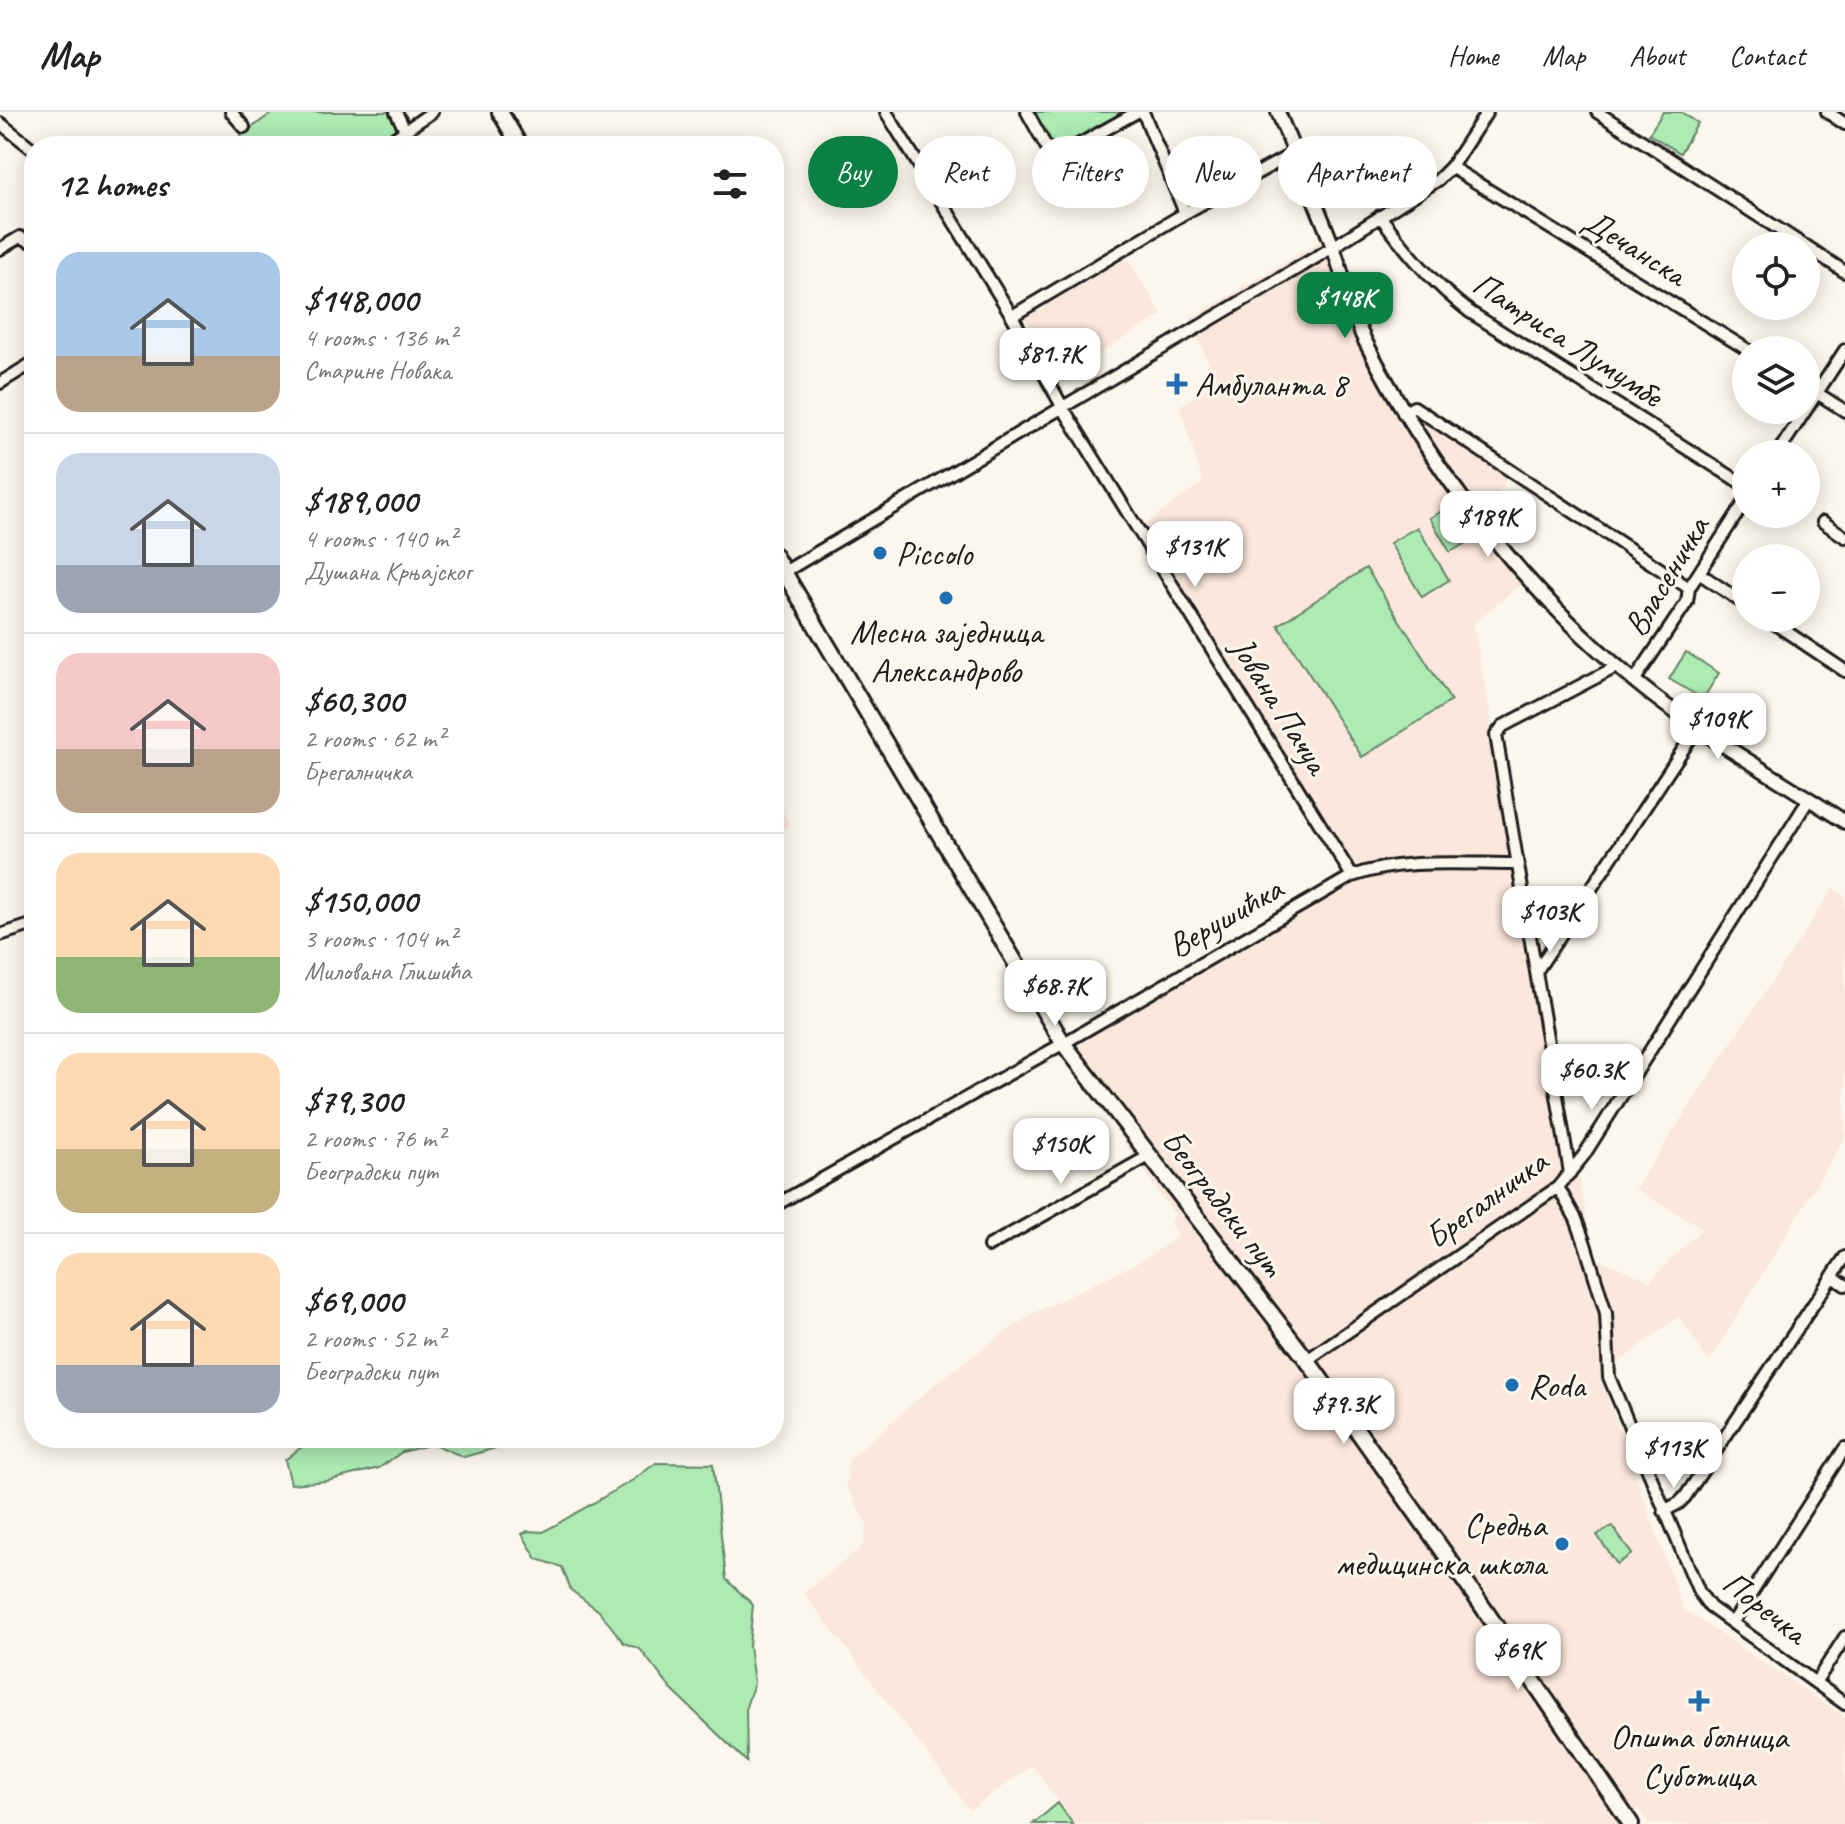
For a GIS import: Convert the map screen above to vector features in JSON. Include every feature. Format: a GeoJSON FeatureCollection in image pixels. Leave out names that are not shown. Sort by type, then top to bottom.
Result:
{"type":"FeatureCollection","features":[{"type":"Feature","properties":{"kind":"main road"},"geometry":{"type":"LineString","coordinates":[[500,112],[514,136]]}},
{"type":"Feature","properties":{"kind":"main road","name":"Београдски пут"},"geometry":{"type":"LineString","coordinates":[[784,584],[1063,1043],[1307,1360],[1483,1607],[1631,1824]]}},
{"type":"Feature","properties":{"kind":"street"},"geometry":{"type":"LineString","coordinates":[[231,112],[244,127]]}},
{"type":"Feature","properties":{"kind":"street"},"geometry":{"type":"LineString","coordinates":[[396,112],[405,130]]}},
{"type":"Feature","properties":{"kind":"street"},"geometry":{"type":"LineString","coordinates":[[397,136],[432,112]]}},
{"type":"Feature","properties":{"kind":"street","name":"Јована Пачуа"},"geometry":{"type":"LineString","coordinates":[[886,112],[1012,316],[1063,408],[1352,876]]}},
{"type":"Feature","properties":{"kind":"street"},"geometry":{"type":"LineString","coordinates":[[1027,112],[1053,159],[1140,112],[1185,213]]}},
{"type":"Feature","properties":{"kind":"street"},"geometry":{"type":"LineString","coordinates":[[1278,112],[1287,136]]}},
{"type":"Feature","properties":{"kind":"street"},"geometry":{"type":"LineString","coordinates":[[784,573],[1333,247],[1438,180],[1451,167],[1487,112]]}},
{"type":"Feature","properties":{"kind":"street"},"geometry":{"type":"LineString","coordinates":[[1597,112],[1784,232]]}},
{"type":"Feature","properties":{"kind":"street"},"geometry":{"type":"LineString","coordinates":[[1827,112],[1845,124]]}},
{"type":"Feature","properties":{"kind":"street"},"geometry":{"type":"LineString","coordinates":[[0,123],[24,142]]}},
{"type":"Feature","properties":{"kind":"street"},"geometry":{"type":"LineString","coordinates":[[1012,316],[1278,162]]}},
{"type":"Feature","properties":{"kind":"street","name":"Дечанска"},"geometry":{"type":"LineString","coordinates":[[1451,167],[1732,340]]}},
{"type":"Feature","properties":{"kind":"street"},"geometry":{"type":"LineString","coordinates":[[1317,208],[1363,336],[1403,413],[1440,470],[1530,582],[1634,681],[1698,727],[1845,822]]}},
{"type":"Feature","properties":{"kind":"street","name":"Патриса Лумумбе"},"geometry":{"type":"LineString","coordinates":[[1380,216],[1425,274],[1470,312],[1732,477]]}},
{"type":"Feature","properties":{"kind":"street"},"geometry":{"type":"LineString","coordinates":[[0,249],[20,237],[24,239]]}},
{"type":"Feature","properties":{"kind":"street"},"geometry":{"type":"LineString","coordinates":[[1820,255],[1845,272]]}},
{"type":"Feature","properties":{"kind":"street"},"geometry":{"type":"LineString","coordinates":[[1820,390],[1845,350]]}},
{"type":"Feature","properties":{"kind":"street"},"geometry":{"type":"LineString","coordinates":[[0,383],[24,368]]}},
{"type":"Feature","properties":{"kind":"street"},"geometry":{"type":"LineString","coordinates":[[1820,394],[1845,411]]}},
{"type":"Feature","properties":{"kind":"street"},"geometry":{"type":"LineString","coordinates":[[1403,413],[1414,407],[1689,588]]}},
{"type":"Feature","properties":{"kind":"street","name":"Власеничка"},"geometry":{"type":"LineString","coordinates":[[1634,681],[1687,602],[1689,588],[1732,522]]}},
{"type":"Feature","properties":{"kind":"street"},"geometry":{"type":"LineString","coordinates":[[1823,522],[1845,537]]}},
{"type":"Feature","properties":{"kind":"street"},"geometry":{"type":"LineString","coordinates":[[1699,573],[1732,595]]}},
{"type":"Feature","properties":{"kind":"street"},"geometry":{"type":"LineString","coordinates":[[1787,632],[1845,671]]}},
{"type":"Feature","properties":{"kind":"street","name":"Власеничка"},"geometry":{"type":"LineString","coordinates":[[1516,864],[1496,737],[1503,726],[1618,666]]}},
{"type":"Feature","properties":{"kind":"street"},"geometry":{"type":"LineString","coordinates":[[1536,972],[1698,727]]}},
{"type":"Feature","properties":{"kind":"street","name":"Брегалничка"},"geometry":{"type":"LineString","coordinates":[[1307,1360],[1558,1187],[1584,1155],[1809,799]]}},
{"type":"Feature","properties":{"kind":"street"},"geometry":{"type":"LineString","coordinates":[[1516,864],[1570,1173]]}},
{"type":"Feature","properties":{"kind":"street","name":"Верушићка"},"geometry":{"type":"LineString","coordinates":[[784,1201],[1352,876],[1395,866],[1516,864]]}},
{"type":"Feature","properties":{"kind":"street"},"geometry":{"type":"LineString","coordinates":[[0,935],[24,927]]}},
{"type":"Feature","properties":{"kind":"street"},"geometry":{"type":"LineString","coordinates":[[989,1246],[1149,1156]]}},
{"type":"Feature","properties":{"kind":"street","name":"Поречка"},"geometry":{"type":"LineString","coordinates":[[1558,1187],[1576,1219],[1606,1313],[1609,1377],[1699,1592],[1710,1607],[1845,1704]]}},
{"type":"Feature","properties":{"kind":"street"},"geometry":{"type":"LineString","coordinates":[[1664,1511],[1685,1497],[1845,1257]]}},
{"type":"Feature","properties":{"kind":"street"},"geometry":{"type":"LineString","coordinates":[[1833,1277],[1845,1285]]}},
{"type":"Feature","properties":{"kind":"street"},"geometry":{"type":"LineString","coordinates":[[1733,1622],[1845,1448]]}},
{"type":"Feature","properties":{"kind":"street"},"geometry":{"type":"LineString","coordinates":[[1816,1682],[1845,1637]]}},
{"type":"Feature","properties":{"kind":"shaded area"},"geometry":{"type":"Polygon","coordinates":[[[1324,239],[1388,389],[1514,466],[1478,529],[1528,578],[1473,624],[1594,1257],[1650,1281],[1703,1228],[1635,1189],[1833,889],[1845,896],[1845,1137],[1709,1362],[1679,1316],[1600,1377],[1683,1609],[1845,1717],[1845,1824],[1649,1824],[1639,1809],[1617,1824],[1075,1824],[1032,1765],[970,1810],[804,1593],[862,1547],[868,1526],[846,1486],[849,1459],[939,1381],[1004,1333],[1038,1311],[1149,1257],[1178,1236],[1170,1224],[1175,1215],[1057,1047],[1352,876],[1138,529],[1203,482],[1180,406],[1217,382],[1190,319],[1324,239]]]}},
{"type":"Feature","properties":{"kind":"shaded area"},"geometry":{"type":"Polygon","coordinates":[[[1127,258],[1162,315],[1061,376],[1026,318],[1127,258]]]}},
{"type":"Feature","properties":{"kind":"shaded area"},"geometry":{"type":"Polygon","coordinates":[[[784,814],[790,825],[784,828],[784,814]]]}},
{"type":"Feature","properties":{"kind":"green space"},"geometry":{"type":"Polygon","coordinates":[[[273,112],[389,112],[398,129],[387,136],[241,136],[273,112]]]}},
{"type":"Feature","properties":{"kind":"green space"},"geometry":{"type":"Polygon","coordinates":[[[1034,112],[1125,112],[1083,136],[1048,136],[1034,112]]]}},
{"type":"Feature","properties":{"kind":"green space"},"geometry":{"type":"Polygon","coordinates":[[[1663,112],[1681,112],[1698,123],[1680,153],[1649,134],[1663,112]]]}},
{"type":"Feature","properties":{"kind":"green space"},"geometry":{"type":"Polygon","coordinates":[[[1447,508],[1466,543],[1450,552],[1430,518],[1447,508]]]}},
{"type":"Feature","properties":{"kind":"green space"},"geometry":{"type":"Polygon","coordinates":[[[1417,527],[1449,580],[1422,597],[1390,543],[1417,527]]]}},
{"type":"Feature","properties":{"kind":"green space"},"geometry":{"type":"Polygon","coordinates":[[[1366,568],[1451,701],[1362,757],[1278,625],[1366,568]]]}},
{"type":"Feature","properties":{"kind":"green space"},"geometry":{"type":"Polygon","coordinates":[[[1686,652],[1719,673],[1703,699],[1669,679],[1686,652]]]}},
{"type":"Feature","properties":{"kind":"green space"},"geometry":{"type":"Polygon","coordinates":[[[300,1448],[418,1448],[402,1452],[379,1468],[327,1481],[291,1484],[285,1460],[300,1448]]]}},
{"type":"Feature","properties":{"kind":"green space"},"geometry":{"type":"Polygon","coordinates":[[[443,1448],[496,1448],[464,1457],[443,1448]]]}},
{"type":"Feature","properties":{"kind":"green space"},"geometry":{"type":"Polygon","coordinates":[[[656,1463],[713,1464],[726,1579],[753,1605],[749,1646],[754,1683],[746,1707],[747,1762],[671,1689],[640,1649],[624,1643],[599,1611],[571,1590],[562,1567],[537,1559],[522,1534],[528,1531],[543,1532],[633,1480],[656,1463]]]}},
{"type":"Feature","properties":{"kind":"green space"},"geometry":{"type":"Polygon","coordinates":[[[1612,1526],[1632,1554],[1617,1564],[1597,1535],[1612,1526]]]}},
{"type":"Feature","properties":{"kind":"green space"},"geometry":{"type":"Polygon","coordinates":[[[1058,1803],[1073,1824],[1033,1824],[1058,1803]]]}},
{"type":"Feature","properties":{"kind":"place","name":"Амбуланта 8"},"geometry":{"type":"Point","coordinates":[1177,384]}},
{"type":"Feature","properties":{"kind":"place","name":"Piccolo"},"geometry":{"type":"Point","coordinates":[880,553]}},
{"type":"Feature","properties":{"kind":"place","name":"Месна заједница Александрово"},"geometry":{"type":"Point","coordinates":[946,598]}},
{"type":"Feature","properties":{"kind":"place","name":"Roda"},"geometry":{"type":"Point","coordinates":[1512,1385]}},
{"type":"Feature","properties":{"kind":"place","name":"Средња медицинска школа"},"geometry":{"type":"Point","coordinates":[1562,1544]}},
{"type":"Feature","properties":{"kind":"place","name":"Општа болница Суботица"},"geometry":{"type":"Point","coordinates":[1699,1701]}}]}
